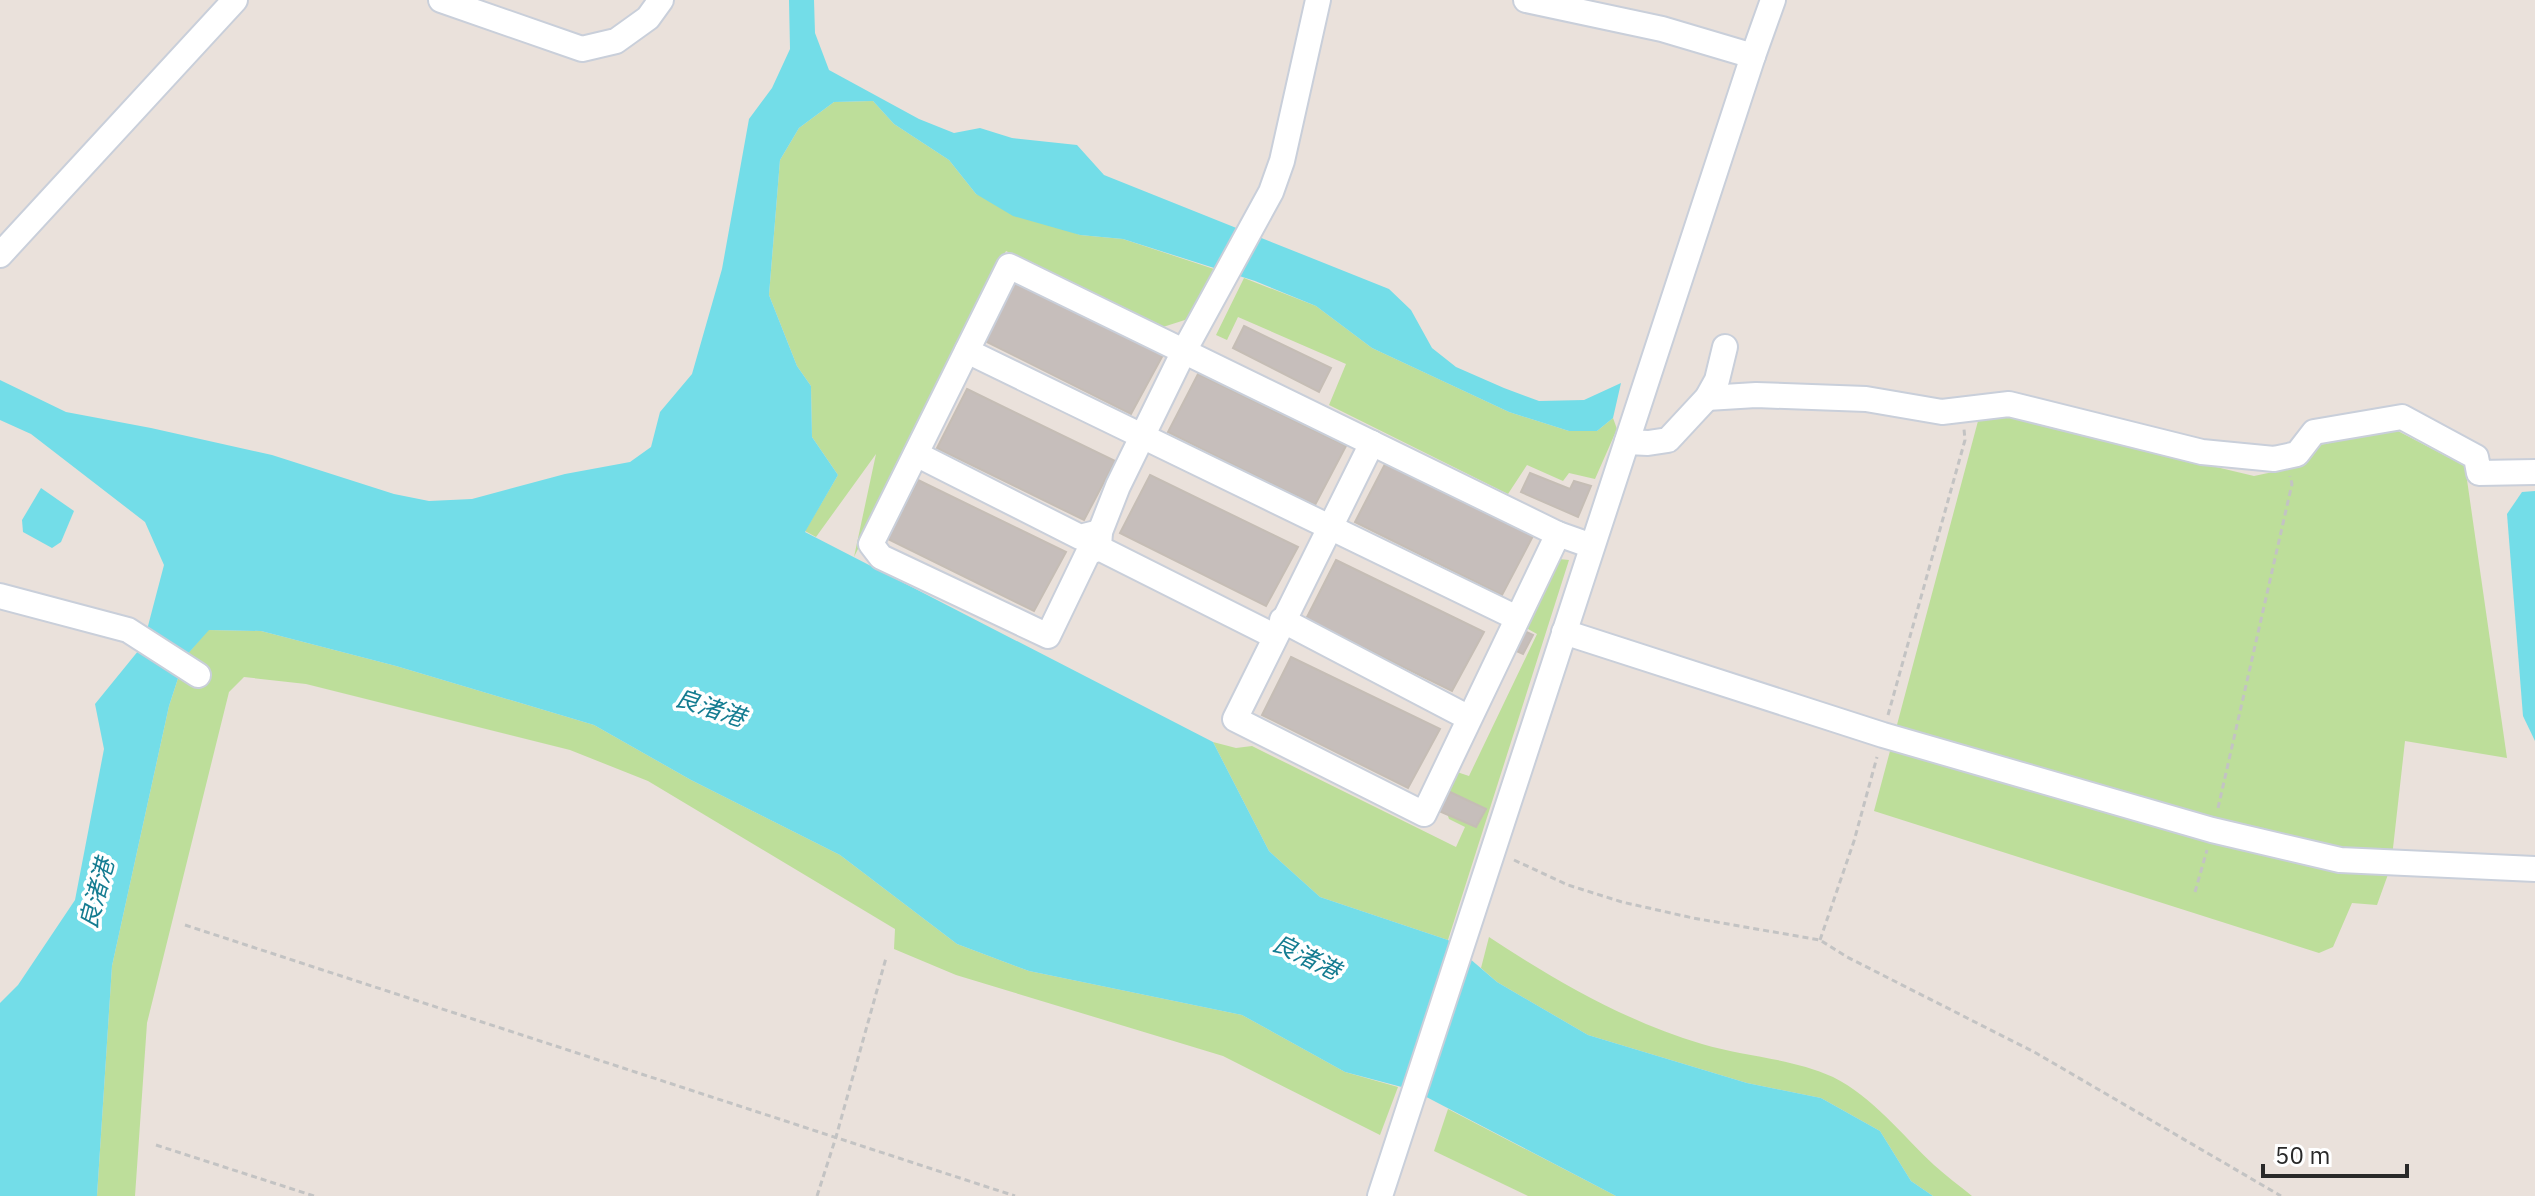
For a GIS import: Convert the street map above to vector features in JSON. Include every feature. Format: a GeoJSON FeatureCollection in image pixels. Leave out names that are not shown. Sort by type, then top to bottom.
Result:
{"type":"FeatureCollection","features":[{"type":"Feature","properties":{"kind":"street"},"geometry":{"type":"LineString","coordinates":[[0,255],[235,0]]}},
{"type":"Feature","properties":{"kind":"street"},"geometry":{"type":"LineString","coordinates":[[441,0],[582,49],[616,41],[648,18],[661,0]]}},
{"type":"Feature","properties":{"kind":"street"},"geometry":{"type":"LineString","coordinates":[[1318,0],[1282,161],[1271,192],[1184,351],[1118,486],[1100,540],[1088,553],[1048,636],[881,557],[871,544],[1009,266],[1184,351],[1558,534],[1592,546]]}},
{"type":"Feature","properties":{"kind":"street"},"geometry":{"type":"LineString","coordinates":[[1526,0],[1662,29],[1753,56]]}},
{"type":"Feature","properties":{"kind":"street"},"geometry":{"type":"LineString","coordinates":[[1380,1196],[1773,0]]}},
{"type":"Feature","properties":{"kind":"street"},"geometry":{"type":"LineString","coordinates":[[1627,442],[1668,440],[1707,398],[1717,380],[1725,347]]}},
{"type":"Feature","properties":{"kind":"street"},"geometry":{"type":"LineString","coordinates":[[967,351],[1517,618]]}},
{"type":"Feature","properties":{"kind":"street"},"geometry":{"type":"LineString","coordinates":[[1707,398],[1756,395],[1866,399],[1942,412],[2009,404],[2202,452],[2274,459],[2297,454],[2314,432],[2402,417],[2476,457],[2479,473],[2535,472]]}},
{"type":"Feature","properties":{"kind":"street"},"geometry":{"type":"LineString","coordinates":[[1372,443],[1235,719],[1424,814],[1558,534]]}},
{"type":"Feature","properties":{"kind":"street"},"geometry":{"type":"LineString","coordinates":[[916,454],[1080,537],[1100,540],[1469,718]]}},
{"type":"Feature","properties":{"kind":"street"},"geometry":{"type":"LineString","coordinates":[[0,596],[117,625],[198,675]]}},
{"type":"Feature","properties":{"kind":"street"},"geometry":{"type":"LineString","coordinates":[[1564,632],[1883,735],[2212,830],[2340,860],[2535,869]]}},
{"type":"Feature","properties":{"kind":"path"},"geometry":{"type":"LineString","coordinates":[[1820,940],[1854,841],[1965,440],[1962,409]]}},
{"type":"Feature","properties":{"kind":"path"},"geometry":{"type":"LineString","coordinates":[[2195,892],[2227,779],[2292,484],[2288,470],[2274,459]]}},
{"type":"Feature","properties":{"kind":"path"},"geometry":{"type":"LineString","coordinates":[[1492,851],[1568,885],[1622,902],[1820,940],[1847,957],[2036,1053],[2281,1196]]}},
{"type":"Feature","properties":{"kind":"path"},"geometry":{"type":"LineString","coordinates":[[185,925],[1015,1196]]}},
{"type":"Feature","properties":{"kind":"path"},"geometry":{"type":"LineString","coordinates":[[817,1196],[886,958]]}},
{"type":"Feature","properties":{"kind":"path"},"geometry":{"type":"LineString","coordinates":[[156,1145],[314,1196]]}},
{"type":"Feature","properties":{"kind":"green space"},"geometry":{"type":"Polygon","coordinates":[[[873,101],[894,124],[949,160],[976,194],[1080,235],[1123,239],[1214,269],[1188,319],[1163,327],[1006,251],[854,557],[876,454],[816,537],[805,531],[838,475],[812,437],[811,386],[797,366],[769,295],[780,160],[799,128],[834,102],[873,101]]]}},
{"type":"Feature","properties":{"kind":"green space"},"geometry":{"type":"Polygon","coordinates":[[[1244,278],[1316,306],[1372,348],[1509,412],[1569,431],[1597,431],[1613,418],[1617,429],[1595,479],[1569,473],[1563,481],[1527,465],[1508,494],[1329,405],[1346,364],[1238,317],[1227,340],[1216,335],[1244,278]]]}},
{"type":"Feature","properties":{"kind":"green space"},"geometry":{"type":"Polygon","coordinates":[[[2006,417],[2254,476],[2305,465],[2319,445],[2396,430],[2465,466],[2507,758],[2405,741],[2391,866],[2377,905],[2352,903],[2333,947],[2319,953],[1874,811],[1978,421],[2006,417]]]}},
{"type":"Feature","properties":{"kind":"green space"},"geometry":{"type":"Polygon","coordinates":[[[1559,559],[1569,560],[1448,940],[1320,897],[1269,851],[1213,742],[1236,748],[1252,746],[1456,847],[1465,827],[1449,819],[1442,798],[1454,771],[1469,776],[1537,634],[1521,625],[1559,559]]]}},
{"type":"Feature","properties":{"kind":"green space"},"geometry":{"type":"Polygon","coordinates":[[[208,630],[261,631],[396,666],[594,725],[691,780],[840,855],[957,944],[1029,971],[1242,1015],[1345,1072],[1398,1087],[1380,1135],[1223,1056],[956,975],[894,949],[895,929],[648,781],[570,750],[306,684],[244,677],[229,692],[147,1023],[135,1196],[97,1196],[112,966],[169,706],[185,657],[208,630]]]}},
{"type":"Feature","properties":{"kind":"green space"},"geometry":{"type":"Polygon","coordinates":[[[1489,937],[1566,984],[1646,1024],[1702,1044],[1801,1066],[1848,1085],[1972,1196],[1933,1196],[1911,1181],[1880,1131],[1821,1098],[1747,1083],[1588,1035],[1497,982],[1481,968],[1489,937]]]}},
{"type":"Feature","properties":{"kind":"green space"},"geometry":{"type":"Polygon","coordinates":[[[1448,1109],[1616,1196],[1528,1196],[1434,1151],[1448,1109]]]}},
{"type":"Feature","properties":{"kind":"water","name":"良渚港"},"geometry":{"type":"Polygon","coordinates":[[[789,0],[814,0],[815,33],[829,70],[919,119],[954,133],[980,128],[1012,138],[1077,145],[1104,175],[1389,289],[1411,310],[1432,348],[1456,367],[1539,401],[1584,400],[1621,383],[1613,418],[1597,431],[1569,431],[1509,412],[1372,348],[1316,306],[1255,281],[1123,239],[1080,235],[1013,216],[976,194],[949,160],[894,124],[873,101],[834,102],[799,128],[780,160],[769,295],[797,366],[811,386],[812,437],[838,475],[805,532],[1213,742],[1269,851],[1320,897],[1448,940],[1497,982],[1588,1035],[1747,1083],[1821,1098],[1880,1131],[1911,1181],[1933,1196],[1616,1196],[1413,1090],[1345,1072],[1242,1015],[1029,971],[957,944],[840,855],[691,780],[594,725],[396,666],[261,631],[209,630],[185,657],[169,706],[112,966],[97,1196],[0,1196],[0,1003],[18,985],[75,900],[104,749],[95,704],[143,645],[164,565],[145,522],[31,434],[0,420],[0,380],[66,412],[272,455],[394,494],[429,501],[472,499],[565,474],[630,462],[651,447],[660,412],[692,374],[722,269],[749,119],[772,88],[790,49],[789,0]]]}},
{"type":"Feature","properties":{"kind":"water"},"geometry":{"type":"Polygon","coordinates":[[[41,488],[74,511],[61,542],[52,548],[23,532],[22,520],[41,488]]]}},
{"type":"Feature","properties":{"kind":"water"},"geometry":{"type":"Polygon","coordinates":[[[2535,491],[2535,741],[2523,716],[2507,514],[2522,492],[2535,491]]]}},
{"type":"Feature","properties":{"kind":"building"},"geometry":{"type":"Polygon","coordinates":[[[1015,283],[1163,355],[1131,414],[985,341],[1015,283]]]}},
{"type":"Feature","properties":{"kind":"building"},"geometry":{"type":"Polygon","coordinates":[[[1244,326],[1331,368],[1319,392],[1233,348],[1244,326]]]}},
{"type":"Feature","properties":{"kind":"building"},"geometry":{"type":"Polygon","coordinates":[[[1198,374],[1346,446],[1315,505],[1168,432],[1198,374]]]}},
{"type":"Feature","properties":{"kind":"building"},"geometry":{"type":"Polygon","coordinates":[[[967,389],[1115,461],[1084,520],[937,448],[967,389]]]}},
{"type":"Feature","properties":{"kind":"building"},"geometry":{"type":"Polygon","coordinates":[[[1385,464],[1533,536],[1502,595],[1355,522],[1385,464]]]}},
{"type":"Feature","properties":{"kind":"building"},"geometry":{"type":"Polygon","coordinates":[[[1530,473],[1570,489],[1574,481],[1591,486],[1578,517],[1521,492],[1530,473]]]}},
{"type":"Feature","properties":{"kind":"building"},"geometry":{"type":"Polygon","coordinates":[[[1150,475],[1298,547],[1266,606],[1120,533],[1150,475]]]}},
{"type":"Feature","properties":{"kind":"building"},"geometry":{"type":"Polygon","coordinates":[[[918,480],[1066,552],[1034,611],[888,539],[918,480]]]}},
{"type":"Feature","properties":{"kind":"building"},"geometry":{"type":"Polygon","coordinates":[[[1336,560],[1484,632],[1452,691],[1306,619],[1336,560]]]}},
{"type":"Feature","properties":{"kind":"building"},"geometry":{"type":"Polygon","coordinates":[[[1522,630],[1533,635],[1523,654],[1512,649],[1522,630]]]}},
{"type":"Feature","properties":{"kind":"building"},"geometry":{"type":"Polygon","coordinates":[[[1291,657],[1440,729],[1408,788],[1262,715],[1291,657]]]}},
{"type":"Feature","properties":{"kind":"building"},"geometry":{"type":"Polygon","coordinates":[[[1450,792],[1486,809],[1476,827],[1439,811],[1450,792]]]}}]}
